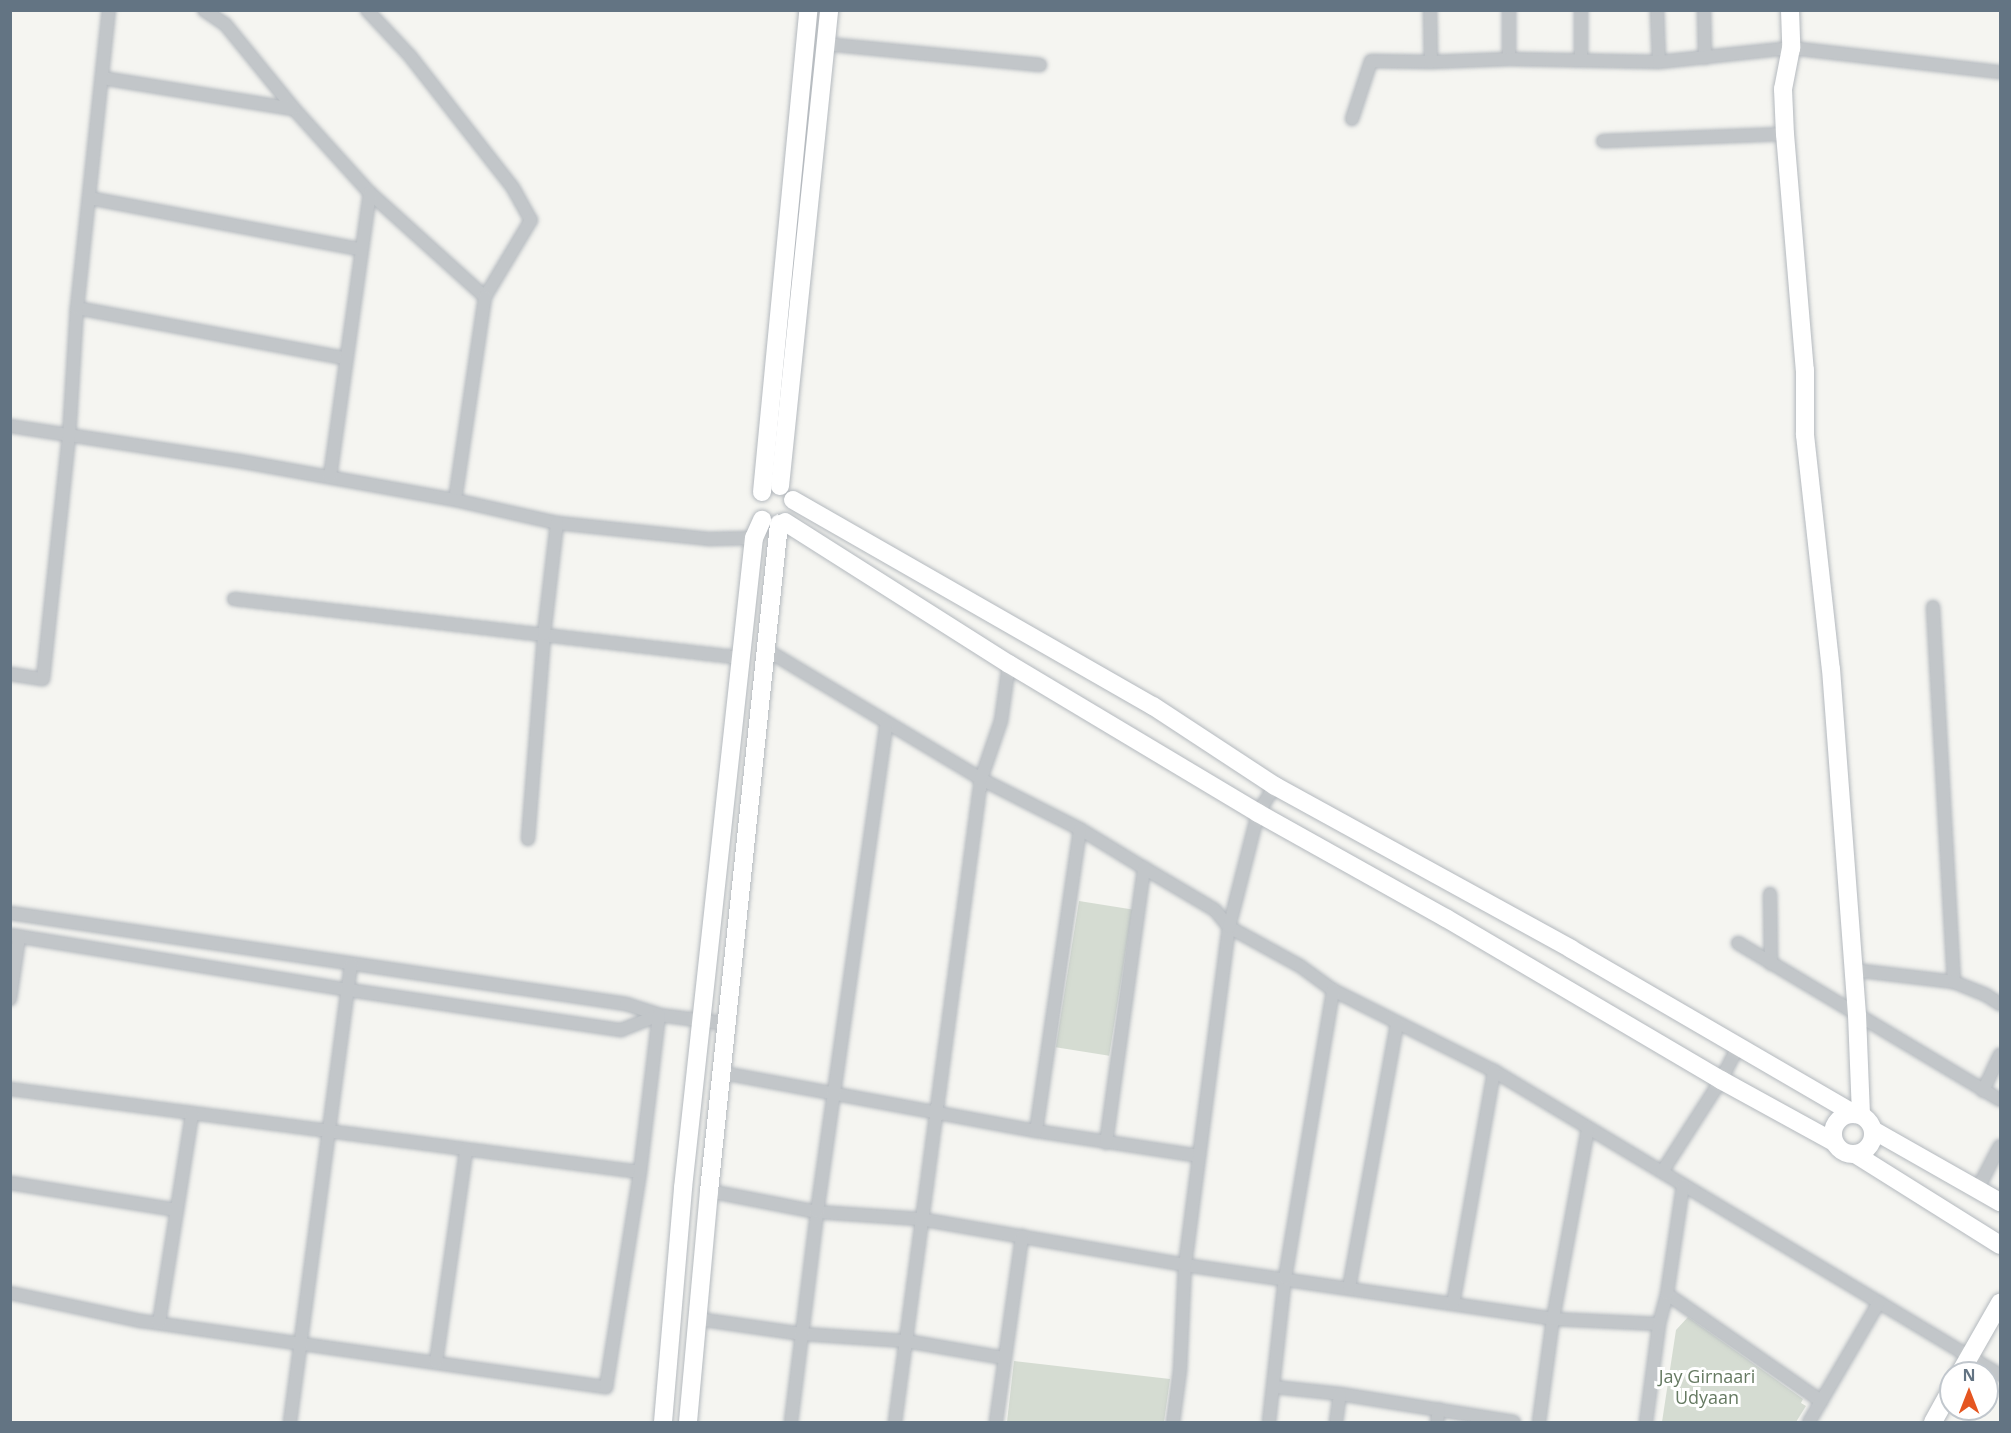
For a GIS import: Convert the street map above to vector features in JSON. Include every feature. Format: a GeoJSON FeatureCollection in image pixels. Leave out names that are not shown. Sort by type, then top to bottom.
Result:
{"type":"FeatureCollection","features":[{"type":"Feature","properties":{"kind":"street"},"geometry":{"type":"LineString","coordinates":[[10,674],[43,679],[69,437],[77,308],[109,10]]}},
{"type":"Feature","properties":{"kind":"street"},"geometry":{"type":"LineString","coordinates":[[204,10],[225,24],[294,109],[370,193],[485,297]]}},
{"type":"Feature","properties":{"kind":"street"},"geometry":{"type":"LineString","coordinates":[[367,10],[410,56],[513,189],[531,220],[485,297],[456,501]]}},
{"type":"Feature","properties":{"kind":"street"},"geometry":{"type":"LineString","coordinates":[[762,492],[808,10]]}},
{"type":"Feature","properties":{"kind":"street"},"geometry":{"type":"LineString","coordinates":[[829,10],[780,486],[793,500],[1153,706],[1275,786],[1571,950],[1737,1048],[1857,1115],[1871,1124],[1873,1130],[1867,1148],[1856,1154]]}},
{"type":"Feature","properties":{"kind":"street"},"geometry":{"type":"LineString","coordinates":[[1430,10],[1431,62]]}},
{"type":"Feature","properties":{"kind":"street"},"geometry":{"type":"LineString","coordinates":[[1509,10],[1509,58]]}},
{"type":"Feature","properties":{"kind":"street"},"geometry":{"type":"LineString","coordinates":[[1581,10],[1581,60]]}},
{"type":"Feature","properties":{"kind":"street"},"geometry":{"type":"LineString","coordinates":[[1657,10],[1659,62]]}},
{"type":"Feature","properties":{"kind":"street"},"geometry":{"type":"LineString","coordinates":[[1704,10],[1705,58]]}},
{"type":"Feature","properties":{"kind":"street"},"geometry":{"type":"LineString","coordinates":[[1790,10],[1791,48],[1783,89],[1785,134],[1805,370],[1805,435],[1831,669],[1854,970],[1857,1015],[1857,1115]]}},
{"type":"Feature","properties":{"kind":"street"},"geometry":{"type":"LineString","coordinates":[[825,44],[1040,64]]}},
{"type":"Feature","properties":{"kind":"street"},"geometry":{"type":"LineString","coordinates":[[1352,119],[1371,61],[1431,62],[1509,58],[1659,62],[1791,48],[2001,72]]}},
{"type":"Feature","properties":{"kind":"street"},"geometry":{"type":"LineString","coordinates":[[102,78],[294,109]]}},
{"type":"Feature","properties":{"kind":"street"},"geometry":{"type":"LineString","coordinates":[[1603,141],[1785,134]]}},
{"type":"Feature","properties":{"kind":"street"},"geometry":{"type":"LineString","coordinates":[[330,477],[360,249],[370,193]]}},
{"type":"Feature","properties":{"kind":"street"},"geometry":{"type":"LineString","coordinates":[[89,198],[360,249]]}},
{"type":"Feature","properties":{"kind":"street"},"geometry":{"type":"LineString","coordinates":[[77,308],[345,358]]}},
{"type":"Feature","properties":{"kind":"street"},"geometry":{"type":"LineString","coordinates":[[10,426],[69,437],[239,460],[456,501],[557,523],[708,539],[754,538],[793,512],[793,500]]}},
{"type":"Feature","properties":{"kind":"street"},"geometry":{"type":"LineString","coordinates":[[780,486],[762,492],[758,497],[756,509],[1258,813],[1446,918],[1721,1080],[1834,1142],[1843,1151],[1856,1154],[2001,1245]]}},
{"type":"Feature","properties":{"kind":"street"},"geometry":{"type":"LineString","coordinates":[[688,1422],[709,1191],[765,649],[775,522]]}},
{"type":"Feature","properties":{"kind":"street"},"geometry":{"type":"LineString","coordinates":[[528,839],[544,634],[557,523]]}},
{"type":"Feature","properties":{"kind":"street"},"geometry":{"type":"LineString","coordinates":[[663,1422],[683,1188],[754,538]]}},
{"type":"Feature","properties":{"kind":"street"},"geometry":{"type":"LineString","coordinates":[[234,599],[742,658]]}},
{"type":"Feature","properties":{"kind":"street"},"geometry":{"type":"LineString","coordinates":[[1933,607],[1954,982]]}},
{"type":"Feature","properties":{"kind":"street"},"geometry":{"type":"LineString","coordinates":[[765,649],[981,779],[1080,829],[1215,910],[1229,927],[1300,966],[1333,990],[1494,1071],[2001,1375]]}},
{"type":"Feature","properties":{"kind":"street"},"geometry":{"type":"LineString","coordinates":[[895,1422],[920,1219],[981,779],[1001,722],[1009,664]]}},
{"type":"Feature","properties":{"kind":"street"},"geometry":{"type":"LineString","coordinates":[[791,1422],[833,1094],[887,723]]}},
{"type":"Feature","properties":{"kind":"street"},"geometry":{"type":"LineString","coordinates":[[1173,1422],[1180,1370],[1185,1265],[1229,927],[1258,813],[1275,786]]}},
{"type":"Feature","properties":{"kind":"street"},"geometry":{"type":"LineString","coordinates":[[1036,1131],[1080,829]]}},
{"type":"Feature","properties":{"kind":"street"},"geometry":{"type":"LineString","coordinates":[[1106,1143],[1144,868]]}},
{"type":"Feature","properties":{"kind":"street"},"geometry":{"type":"LineString","coordinates":[[1770,894],[1772,964]]}},
{"type":"Feature","properties":{"kind":"street"},"geometry":{"type":"LineString","coordinates":[[10,913],[626,1004],[659,1015],[728,1024]]}},
{"type":"Feature","properties":{"kind":"street"},"geometry":{"type":"LineString","coordinates":[[10,999],[14,936],[349,990],[621,1030],[659,1015]]}},
{"type":"Feature","properties":{"kind":"street"},"geometry":{"type":"LineString","coordinates":[[1738,944],[2001,1100]]}},
{"type":"Feature","properties":{"kind":"street"},"geometry":{"type":"LineString","coordinates":[[290,1422],[351,964]]}},
{"type":"Feature","properties":{"kind":"street"},"geometry":{"type":"LineString","coordinates":[[1854,970],[1954,982],[2001,1004]]}},
{"type":"Feature","properties":{"kind":"street"},"geometry":{"type":"LineString","coordinates":[[1269,1422],[1275,1388],[1285,1278],[1333,990]]}},
{"type":"Feature","properties":{"kind":"street"},"geometry":{"type":"LineString","coordinates":[[10,1293],[159,1323],[606,1387],[640,1172],[659,1015]]}},
{"type":"Feature","properties":{"kind":"street"},"geometry":{"type":"LineString","coordinates":[[1349,1288],[1398,1023]]}},
{"type":"Feature","properties":{"kind":"street"},"geometry":{"type":"LineString","coordinates":[[1662,1172],[1721,1080],[1737,1048]]}},
{"type":"Feature","properties":{"kind":"street"},"geometry":{"type":"LineString","coordinates":[[1983,1091],[2001,1055]]}},
{"type":"Feature","properties":{"kind":"street"},"geometry":{"type":"LineString","coordinates":[[1454,1304],[1494,1071]]}},
{"type":"Feature","properties":{"kind":"street"},"geometry":{"type":"LineString","coordinates":[[723,1073],[1036,1131],[1199,1156]]}},
{"type":"Feature","properties":{"kind":"street"},"geometry":{"type":"LineString","coordinates":[[10,1089],[640,1172]]}},
{"type":"Feature","properties":{"kind":"street"},"geometry":{"type":"LineString","coordinates":[[159,1323],[192,1114]]}},
{"type":"Feature","properties":{"kind":"street"},"geometry":{"type":"LineString","coordinates":[[1834,1142],[1836,1122],[1847,1115],[1857,1115]]}},
{"type":"Feature","properties":{"kind":"street"},"geometry":{"type":"LineString","coordinates":[[1539,1422],[1554,1318],[1588,1128]]}},
{"type":"Feature","properties":{"kind":"street"},"geometry":{"type":"LineString","coordinates":[[1873,1130],[2001,1202]]}},
{"type":"Feature","properties":{"kind":"street"},"geometry":{"type":"LineString","coordinates":[[1978,1188],[2001,1146]]}},
{"type":"Feature","properties":{"kind":"street"},"geometry":{"type":"LineString","coordinates":[[436,1362],[465,1150]]}},
{"type":"Feature","properties":{"kind":"street"},"geometry":{"type":"LineString","coordinates":[[10,1183],[177,1210]]}},
{"type":"Feature","properties":{"kind":"street"},"geometry":{"type":"LineString","coordinates":[[1646,1422],[1659,1324],[1667,1294],[1683,1185]]}},
{"type":"Feature","properties":{"kind":"street"},"geometry":{"type":"LineString","coordinates":[[709,1191],[817,1212],[920,1219],[1185,1265],[1454,1304],[1554,1318],[1659,1324]]}},
{"type":"Feature","properties":{"kind":"street"},"geometry":{"type":"LineString","coordinates":[[996,1422],[1022,1236]]}},
{"type":"Feature","properties":{"kind":"street"},"geometry":{"type":"LineString","coordinates":[[1667,1294],[1821,1401]]}},
{"type":"Feature","properties":{"kind":"street"},"geometry":{"type":"LineString","coordinates":[[1809,1422],[1879,1302]]}},
{"type":"Feature","properties":{"kind":"street"},"geometry":{"type":"LineString","coordinates":[[1967,1361],[2001,1303]]}},
{"type":"Feature","properties":{"kind":"street"},"geometry":{"type":"LineString","coordinates":[[698,1319],[802,1334],[906,1341],[1004,1358]]}},
{"type":"Feature","properties":{"kind":"street"},"geometry":{"type":"LineString","coordinates":[[1275,1388],[1340,1394],[1514,1422]]}},
{"type":"Feature","properties":{"kind":"street"},"geometry":{"type":"LineString","coordinates":[[1336,1422],[1340,1394]]}},
{"type":"Feature","properties":{"kind":"street"},"geometry":{"type":"LineString","coordinates":[[1437,1422],[1438,1409]]}},
{"type":"Feature","properties":{"kind":"green space"},"geometry":{"type":"Polygon","coordinates":[[[1079,901],[1132,909],[1109,1056],[1056,1047],[1079,901]]]}},
{"type":"Feature","properties":{"kind":"green space","name":"Jay Girnaari Udyaan"},"geometry":{"type":"Polygon","coordinates":[[[1688,1317],[1803,1399],[1801,1403],[1806,1406],[1796,1422],[1662,1422],[1676,1330],[1688,1317]]]}},
{"type":"Feature","properties":{"kind":"green space"},"geometry":{"type":"Polygon","coordinates":[[[1014,1361],[1170,1379],[1164,1422],[1007,1422],[1014,1361]]]}}]}
